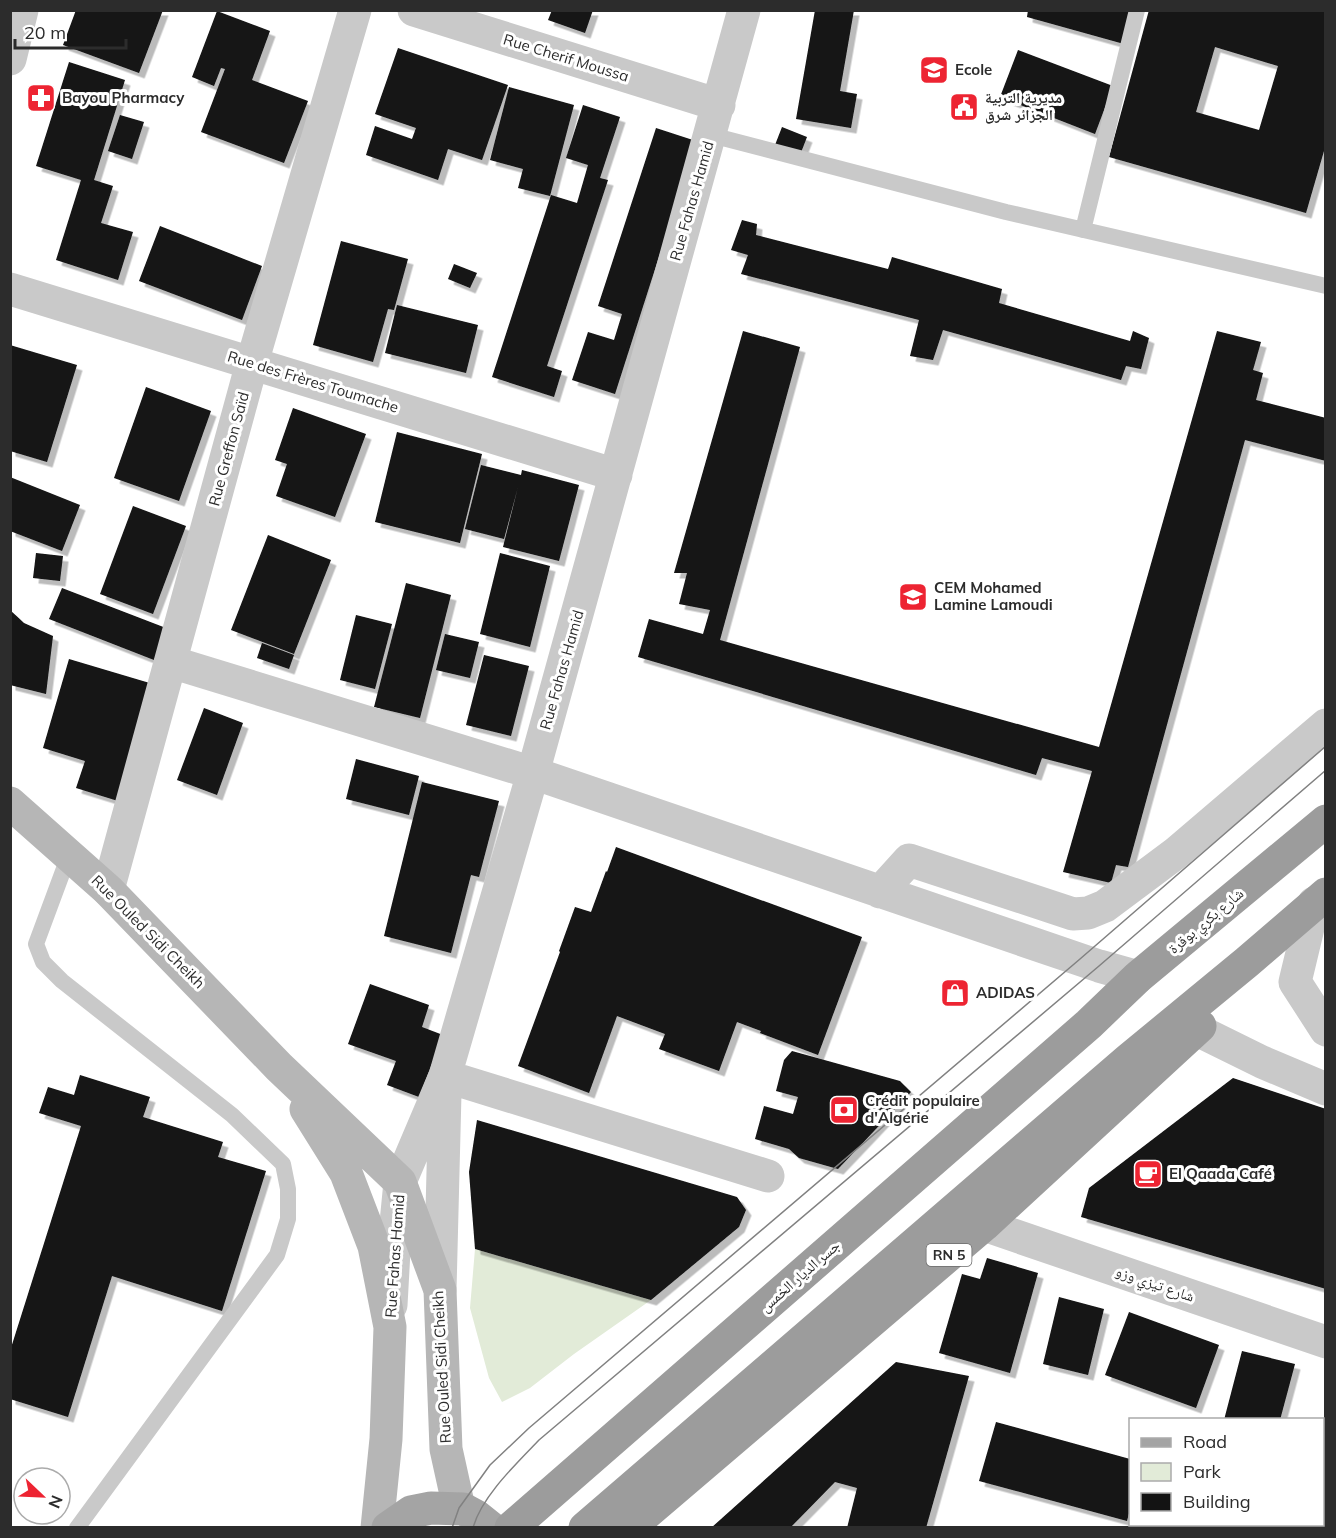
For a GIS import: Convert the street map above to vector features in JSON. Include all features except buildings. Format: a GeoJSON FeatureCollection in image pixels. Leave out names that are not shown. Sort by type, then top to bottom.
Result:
{"type":"FeatureCollection","features":[{"type":"Feature","properties":{"kind":"highway","name":"شارع بكري بوقرة"},"geometry":{"type":"LineString","coordinates":[[1089,1024],[1138,977],[1326,821]]}},
{"type":"Feature","properties":{"kind":"highway","name":"RN 5"},"geometry":{"type":"LineString","coordinates":[[585,1527],[1320,898]]}},
{"type":"Feature","properties":{"kind":"highway","name":"RN 5"},"geometry":{"type":"LineString","coordinates":[[629,1527],[984,1225],[1197,1030],[1247,962]]}},
{"type":"Feature","properties":{"kind":"highway","name":"جسر الديار الخمس"},"geometry":{"type":"LineString","coordinates":[[511,1527],[1089,1024]]}},
{"type":"Feature","properties":{"kind":"main road","name":"Rue Ouled Sidi Cheikh"},"geometry":{"type":"LineString","coordinates":[[10,803],[108,890],[279,1067],[400,1182],[440,1290],[446,1449],[459,1508]]}},
{"type":"Feature","properties":{"kind":"main road","name":"Rue Ouled Sidi Cheikh"},"geometry":{"type":"LineString","coordinates":[[279,1067],[346,1173],[374,1246],[390,1328],[386,1439],[377,1527]]}},
{"type":"Feature","properties":{"kind":"main road"},"geometry":{"type":"LineString","coordinates":[[388,1527],[411,1512],[431,1508],[459,1508],[476,1516],[490,1527]]}},
{"type":"Feature","properties":{"kind":"street"},"geometry":{"type":"LineString","coordinates":[[10,59],[22,10]]}},
{"type":"Feature","properties":{"kind":"street","name":"Rue Greffon Saïd"},"geometry":{"type":"LineString","coordinates":[[108,890],[252,363],[355,10]]}},
{"type":"Feature","properties":{"kind":"street","name":"Rue Cherif Moussa"},"geometry":{"type":"LineString","coordinates":[[414,10],[715,120]]}},
{"type":"Feature","properties":{"kind":"street","name":"Rue Fahas Hamid"},"geometry":{"type":"LineString","coordinates":[[390,1328],[400,1182],[445,1076],[533,773],[744,10]]}},
{"type":"Feature","properties":{"kind":"street","name":"Rue des Frères Toumache"},"geometry":{"type":"LineString","coordinates":[[10,289],[616,475]]}},
{"type":"Feature","properties":{"kind":"street"},"geometry":{"type":"LineString","coordinates":[[171,662],[533,773],[1099,966],[1138,977]]}},
{"type":"Feature","properties":{"kind":"street"},"geometry":{"type":"LineString","coordinates":[[880,891],[909,860],[1073,914],[1088,913],[1106,906],[1176,853],[1326,725]]}},
{"type":"Feature","properties":{"kind":"street"},"geometry":{"type":"LineString","coordinates":[[1320,898],[1295,982],[1326,1030]]}},
{"type":"Feature","properties":{"kind":"street"},"geometry":{"type":"LineString","coordinates":[[1197,1030],[1262,1062],[1326,1089]]}},
{"type":"Feature","properties":{"kind":"street"},"geometry":{"type":"LineString","coordinates":[[440,1290],[445,1076],[768,1176]]}},
{"type":"Feature","properties":{"kind":"street","name":"شارع تيزي وزو"},"geometry":{"type":"LineString","coordinates":[[984,1225],[1326,1342]]}},
{"type":"Feature","properties":{"kind":"lane"},"geometry":{"type":"LineString","coordinates":[[1083,230],[1137,10]]}},
{"type":"Feature","properties":{"kind":"lane"},"geometry":{"type":"LineString","coordinates":[[715,120],[994,209],[1326,286]]}},
{"type":"Feature","properties":{"kind":"lane"},"geometry":{"type":"LineString","coordinates":[[69,855],[36,944],[43,962],[71,988],[232,1115],[284,1164],[288,1189],[288,1219],[277,1255],[77,1527]]}},
{"type":"Feature","properties":{"kind":"green space"},"geometry":{"type":"Polygon","coordinates":[[[475,1249],[651,1300],[530,1388],[502,1402],[489,1378],[470,1308],[475,1249]]]}},
{"type":"Feature","properties":{"kind":"tram line"},"geometry":{"type":"LineString","coordinates":[[452,1528],[459,1508],[490,1465],[529,1428],[1080,959],[1326,746]]}},
{"type":"Feature","properties":{"kind":"tram line"},"geometry":{"type":"LineString","coordinates":[[473,1528],[477,1516],[492,1493],[539,1440],[1099,966],[1326,770]]}},
{"type":"Feature","properties":{"kind":"place","name":"Ecole"},"geometry":{"type":"Point","coordinates":[934,70]}},
{"type":"Feature","properties":{"kind":"place","name":"Bayou Pharmacy"},"geometry":{"type":"Point","coordinates":[41,98]}},
{"type":"Feature","properties":{"kind":"place","name":"مديرية التربية الجزائر شرق"},"geometry":{"type":"Point","coordinates":[964,107]}},
{"type":"Feature","properties":{"kind":"place","name":"CEM Mohamed Lamine Lamoudi"},"geometry":{"type":"Point","coordinates":[913,597]}},
{"type":"Feature","properties":{"kind":"place","name":"ADIDAS"},"geometry":{"type":"Point","coordinates":[955,993]}},
{"type":"Feature","properties":{"kind":"place","name":"Crédit populaire d'Algérie"},"geometry":{"type":"Point","coordinates":[844,1110]}},
{"type":"Feature","properties":{"kind":"place","name":"El Qaada Café"},"geometry":{"type":"Point","coordinates":[1148,1174]}}]}
